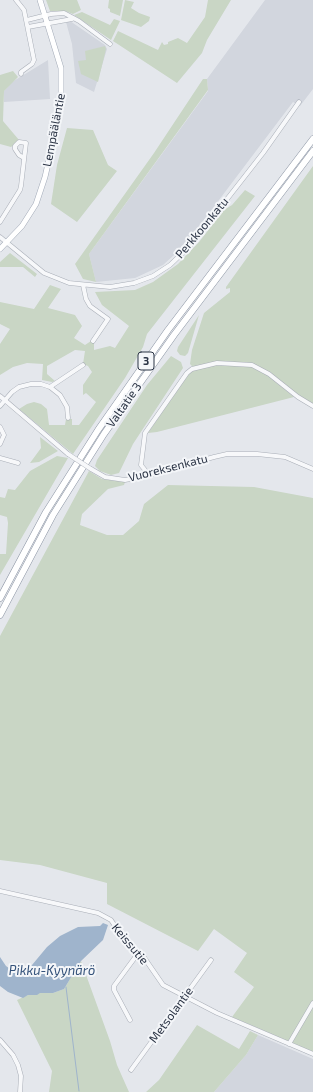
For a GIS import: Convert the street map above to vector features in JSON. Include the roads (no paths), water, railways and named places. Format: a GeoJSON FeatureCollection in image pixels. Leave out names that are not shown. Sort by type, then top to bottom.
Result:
{"type":"FeatureCollection","features":[{"type":"Feature","properties":{"kind":"highway","name":"Valtatie 3"},"geometry":{"type":"LineString","coordinates":[[0,598],[46,512],[98,430],[181,313],[313,139]]}},
{"type":"Feature","properties":{"kind":"highway","name":"Valtatie 3"},"geometry":{"type":"LineString","coordinates":[[0,615],[53,515],[113,421],[174,334],[313,152]]}},
{"type":"Feature","properties":{"kind":"main road","name":"Lempääläntie"},"geometry":{"type":"LineString","coordinates":[[0,249],[29,217],[40,195],[61,107],[61,68],[40,0]]}},
{"type":"Feature","properties":{"kind":"street"},"geometry":{"type":"LineString","coordinates":[[16,0],[23,7],[28,27],[33,63],[21,72],[21,74]]}},
{"type":"Feature","properties":{"kind":"street"},"geometry":{"type":"LineString","coordinates":[[26,20],[58,12],[76,19],[110,44]]}},
{"type":"Feature","properties":{"kind":"street"},"geometry":{"type":"LineString","coordinates":[[28,27],[66,19],[76,19]]}},
{"type":"Feature","properties":{"kind":"street","name":"Perkkoonkatu"},"geometry":{"type":"LineString","coordinates":[[0,237],[50,277],[69,283],[110,287],[134,283],[153,276],[176,260],[192,244],[247,174],[299,102]]}},
{"type":"Feature","properties":{"kind":"street"},"geometry":{"type":"LineString","coordinates":[[0,222],[20,190],[24,158]]}},
{"type":"Feature","properties":{"kind":"street"},"geometry":{"type":"LineString","coordinates":[[83,285],[86,299],[90,306],[108,318],[93,341]]}},
{"type":"Feature","properties":{"kind":"street"},"geometry":{"type":"LineString","coordinates":[[145,476],[145,470],[141,465],[145,433],[187,373],[192,369],[217,363],[252,365],[265,372],[298,397],[313,406]]}},
{"type":"Feature","properties":{"kind":"street"},"geometry":{"type":"LineString","coordinates":[[50,387],[83,365]]}},
{"type":"Feature","properties":{"kind":"street"},"geometry":{"type":"LineString","coordinates":[[0,406],[12,392],[23,385],[38,384],[50,387],[63,400],[68,418]]}},
{"type":"Feature","properties":{"kind":"street","name":"Vuoreksenkatu"},"geometry":{"type":"LineString","coordinates":[[0,396],[68,454],[105,477],[116,480],[145,476],[192,462],[237,454],[276,455],[295,460],[313,469]]}},
{"type":"Feature","properties":{"kind":"street"},"geometry":{"type":"LineString","coordinates":[[0,427],[4,435],[0,444]]}},
{"type":"Feature","properties":{"kind":"street"},"geometry":{"type":"LineString","coordinates":[[0,458],[18,463]]}},
{"type":"Feature","properties":{"kind":"street","name":"Keissutie"},"geometry":{"type":"LineString","coordinates":[[0,891],[98,913],[111,920],[125,941],[140,952],[163,985],[217,1013],[313,1054]]}},
{"type":"Feature","properties":{"kind":"street"},"geometry":{"type":"LineString","coordinates":[[130,1020],[114,990],[114,986],[140,952]]}},
{"type":"Feature","properties":{"kind":"street","name":"Metsolantie"},"geometry":{"type":"LineString","coordinates":[[131,1070],[211,960]]}},
{"type":"Feature","properties":{"kind":"street"},"geometry":{"type":"LineString","coordinates":[[289,1044],[313,1003]]}},
{"type":"Feature","properties":{"kind":"street"},"geometry":{"type":"LineString","coordinates":[[0,1040],[13,1055],[18,1065],[21,1076],[20,1092]]}},
{"type":"Feature","properties":{"kind":"water","name":"Pikku-Kyynärö"},"geometry":{"type":"Polygon","coordinates":[[[103,923],[108,925],[103,940],[81,961],[64,989],[53,993],[28,995],[23,998],[8,992],[0,986],[0,957],[6,966],[13,971],[27,971],[47,947],[60,936],[78,927],[100,926],[103,923]]]}},
{"type":"Feature","properties":{"kind":"waterway"},"geometry":{"type":"LineString","coordinates":[[66,987],[79,1091]]}}]}
